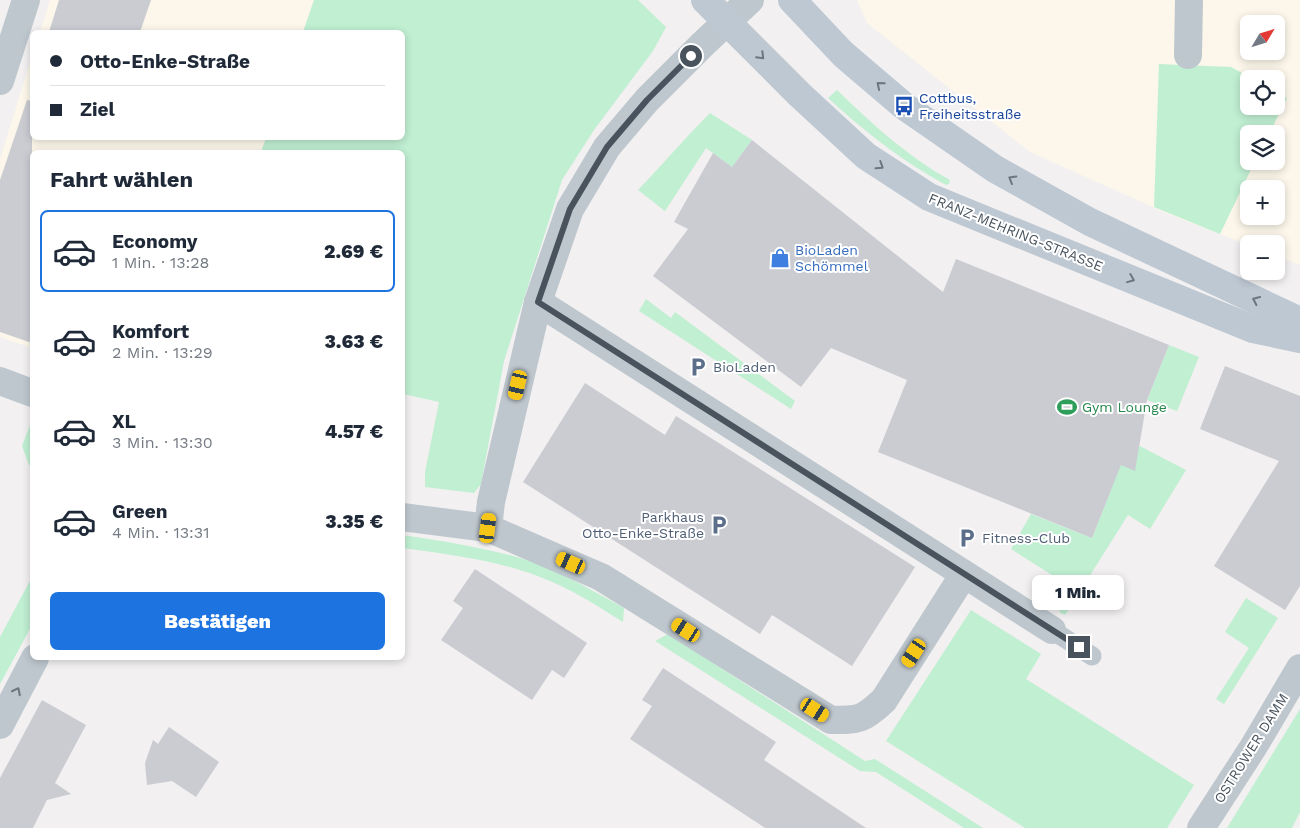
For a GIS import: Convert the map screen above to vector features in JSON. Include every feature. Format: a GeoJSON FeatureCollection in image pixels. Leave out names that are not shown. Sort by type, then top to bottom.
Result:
{"type":"FeatureCollection","features":[{"type":"Feature","properties":{"kind":"main road","name":"FRANZ-MEHRING-STRASSE"},"geometry":{"type":"LineString","coordinates":[[705,0],[800,95],[866,156],[929,197],[1253,328],[1300,339]]}},
{"type":"Feature","properties":{"kind":"main road"},"geometry":{"type":"LineString","coordinates":[[792,0],[843,54],[904,106],[995,169],[1090,222],[1300,321]]}},
{"type":"Feature","properties":{"kind":"street"},"geometry":{"type":"LineString","coordinates":[[0,81],[26,0]]}},
{"type":"Feature","properties":{"kind":"street"},"geometry":{"type":"LineString","coordinates":[[488,528],[491,502],[538,302],[570,209],[607,147],[647,100],[750,0]]}},
{"type":"Feature","properties":{"kind":"street"},"geometry":{"type":"LineString","coordinates":[[1188,55],[1189,0]]}},
{"type":"Feature","properties":{"kind":"street"},"geometry":{"type":"LineString","coordinates":[[538,302],[1052,630]]}},
{"type":"Feature","properties":{"kind":"street"},"geometry":{"type":"LineString","coordinates":[[0,381],[30,392]]}},
{"type":"Feature","properties":{"kind":"street"},"geometry":{"type":"LineString","coordinates":[[405,517],[488,528],[601,577],[831,720],[856,720],[870,713],[884,700],[964,574]]}},
{"type":"Feature","properties":{"kind":"street"},"geometry":{"type":"LineString","coordinates":[[0,725],[34,660]]}},
{"type":"Feature","properties":{"kind":"street","name":"OSTROWER DAMM"},"geometry":{"type":"LineString","coordinates":[[1201,828],[1254,746],[1300,668]]}},
{"type":"Feature","properties":{"kind":"lane"},"geometry":{"type":"LineString","coordinates":[[1052,630],[1092,656]]}},
{"type":"Feature","properties":{"kind":"shaded area"},"geometry":{"type":"Polygon","coordinates":[[[50,0],[314,0],[304,30],[41,30],[50,0]]]}},
{"type":"Feature","properties":{"kind":"shaded area"},"geometry":{"type":"Polygon","coordinates":[[[857,0],[1300,0],[1300,265],[1285,259],[1285,235],[1240,235],[1240,242],[1171,215],[1030,152],[867,23],[857,0]]]}},
{"type":"Feature","properties":{"kind":"shaded area"},"geometry":{"type":"Polygon","coordinates":[[[30,62],[30,140],[265,140],[262,150],[30,150],[30,347],[0,337],[0,159],[30,62]]]}},
{"type":"Feature","properties":{"kind":"green space"},"geometry":{"type":"Polygon","coordinates":[[[314,0],[638,0],[666,27],[653,51],[594,130],[562,180],[504,361],[481,484],[474,493],[425,487],[425,472],[439,402],[405,394],[405,150],[262,150],[265,140],[405,140],[405,30],[304,30],[314,0]]]}},
{"type":"Feature","properties":{"kind":"green space"},"geometry":{"type":"Polygon","coordinates":[[[1159,64],[1231,67],[1240,72],[1240,115],[1278,115],[1274,125],[1240,125],[1240,170],[1251,170],[1246,180],[1240,180],[1240,192],[1220,234],[1154,207],[1159,64]]]}},
{"type":"Feature","properties":{"kind":"green space"},"geometry":{"type":"Polygon","coordinates":[[[837,90],[905,150],[950,180],[949,184],[946,185],[914,166],[855,122],[828,98],[837,90]]]}},
{"type":"Feature","properties":{"kind":"green space"},"geometry":{"type":"Polygon","coordinates":[[[710,113],[752,140],[732,167],[706,148],[665,211],[638,190],[710,113]]]}},
{"type":"Feature","properties":{"kind":"green space"},"geometry":{"type":"Polygon","coordinates":[[[646,299],[671,318],[675,312],[795,401],[791,409],[639,311],[646,299]]]}},
{"type":"Feature","properties":{"kind":"green space"},"geometry":{"type":"Polygon","coordinates":[[[1169,345],[1199,357],[1177,411],[1147,400],[1169,345]]]}},
{"type":"Feature","properties":{"kind":"green space"},"geometry":{"type":"Polygon","coordinates":[[[30,425],[30,465],[22,446],[30,425]]]}},
{"type":"Feature","properties":{"kind":"green space"},"geometry":{"type":"Polygon","coordinates":[[[1130,441],[1186,470],[1150,529],[1128,515],[1065,615],[1059,612],[1074,589],[1011,549],[1031,514],[1092,538],[1130,441]]]}},
{"type":"Feature","properties":{"kind":"green space"},"geometry":{"type":"Polygon","coordinates":[[[405,535],[476,547],[533,562],[573,580],[624,608],[623,622],[588,600],[527,572],[486,561],[405,548],[405,535]]]}},
{"type":"Feature","properties":{"kind":"green space"},"geometry":{"type":"Polygon","coordinates":[[[30,581],[30,629],[0,684],[0,637],[30,581]]]}},
{"type":"Feature","properties":{"kind":"green space"},"geometry":{"type":"Polygon","coordinates":[[[1246,598],[1278,618],[1224,704],[1216,699],[1249,648],[1225,632],[1246,598]]]}},
{"type":"Feature","properties":{"kind":"green space"},"geometry":{"type":"Polygon","coordinates":[[[971,610],[1041,654],[1026,679],[1194,785],[1167,828],[1025,828],[886,741],[971,610]]]}},
{"type":"Feature","properties":{"kind":"green space"},"geometry":{"type":"Polygon","coordinates":[[[668,634],[865,761],[875,759],[983,828],[964,828],[876,772],[860,771],[655,641],[668,634]]]}},
{"type":"Feature","properties":{"kind":"green space"},"geometry":{"type":"Polygon","coordinates":[[[1300,709],[1300,812],[1292,828],[1227,828],[1300,709]]]}},
{"type":"Feature","properties":{"kind":"building"},"geometry":{"type":"Polygon","coordinates":[[[59,0],[151,0],[141,30],[50,30],[59,0]]]}},
{"type":"Feature","properties":{"kind":"building"},"geometry":{"type":"Polygon","coordinates":[[[27,100],[30,101],[30,140],[32,140],[32,150],[30,150],[30,342],[0,332],[0,180],[27,100]]]}},
{"type":"Feature","properties":{"kind":"building"},"geometry":{"type":"Polygon","coordinates":[[[752,140],[943,292],[956,259],[1169,345],[1147,400],[1135,471],[1121,465],[1092,538],[878,452],[907,380],[831,348],[801,387],[653,276],[688,229],[674,222],[713,153],[732,167],[752,140]]]}},
{"type":"Feature","properties":{"kind":"building"},"geometry":{"type":"Polygon","coordinates":[[[1225,366],[1300,396],[1300,586],[1285,610],[1214,566],[1279,461],[1200,429],[1225,366]]]}},
{"type":"Feature","properties":{"kind":"building","name":"Parkhaus Otto-Enke-Straße"},"geometry":{"type":"Polygon","coordinates":[[[585,383],[665,435],[676,416],[915,567],[852,666],[772,615],[760,634],[523,482],[585,383]]]}},
{"type":"Feature","properties":{"kind":"building"},"geometry":{"type":"Polygon","coordinates":[[[475,569],[587,643],[564,678],[552,670],[532,700],[441,640],[463,608],[453,601],[475,569]]]}},
{"type":"Feature","properties":{"kind":"building"},"geometry":{"type":"Polygon","coordinates":[[[663,668],[776,742],[764,760],[866,828],[765,828],[630,739],[652,706],[642,700],[663,668]]]}},
{"type":"Feature","properties":{"kind":"building"},"geometry":{"type":"Polygon","coordinates":[[[42,700],[86,725],[55,783],[71,794],[47,800],[33,828],[0,828],[0,778],[42,700]]]}},
{"type":"Feature","properties":{"kind":"building"},"geometry":{"type":"Polygon","coordinates":[[[169,727],[219,762],[196,797],[172,781],[147,785],[145,763],[153,740],[158,744],[169,727]]]}},
{"type":"Feature","properties":{"kind":"place","name":"Cottbus, Freiheitsstraße"},"geometry":{"type":"Point","coordinates":[904,106]}},
{"type":"Feature","properties":{"kind":"place","name":"BioLaden Schömmel"},"geometry":{"type":"Point","coordinates":[780,258]}},
{"type":"Feature","properties":{"kind":"place","name":"BioLaden"},"geometry":{"type":"Point","coordinates":[698,367]}},
{"type":"Feature","properties":{"kind":"place","name":"Gym Lounge"},"geometry":{"type":"Point","coordinates":[1067,407]}},
{"type":"Feature","properties":{"kind":"place","name":"Parkhaus Otto-Enke-Straße"},"geometry":{"type":"Point","coordinates":[719,525]}},
{"type":"Feature","properties":{"kind":"place","name":"Fitness-Club"},"geometry":{"type":"Point","coordinates":[967,538]}},
{"type":"Feature","properties":{"kind":"route"},"geometry":{"type":"LineString","coordinates":[[691,56],[647,100],[607,147],[570,209],[538,302],[1079,647]]}}]}
